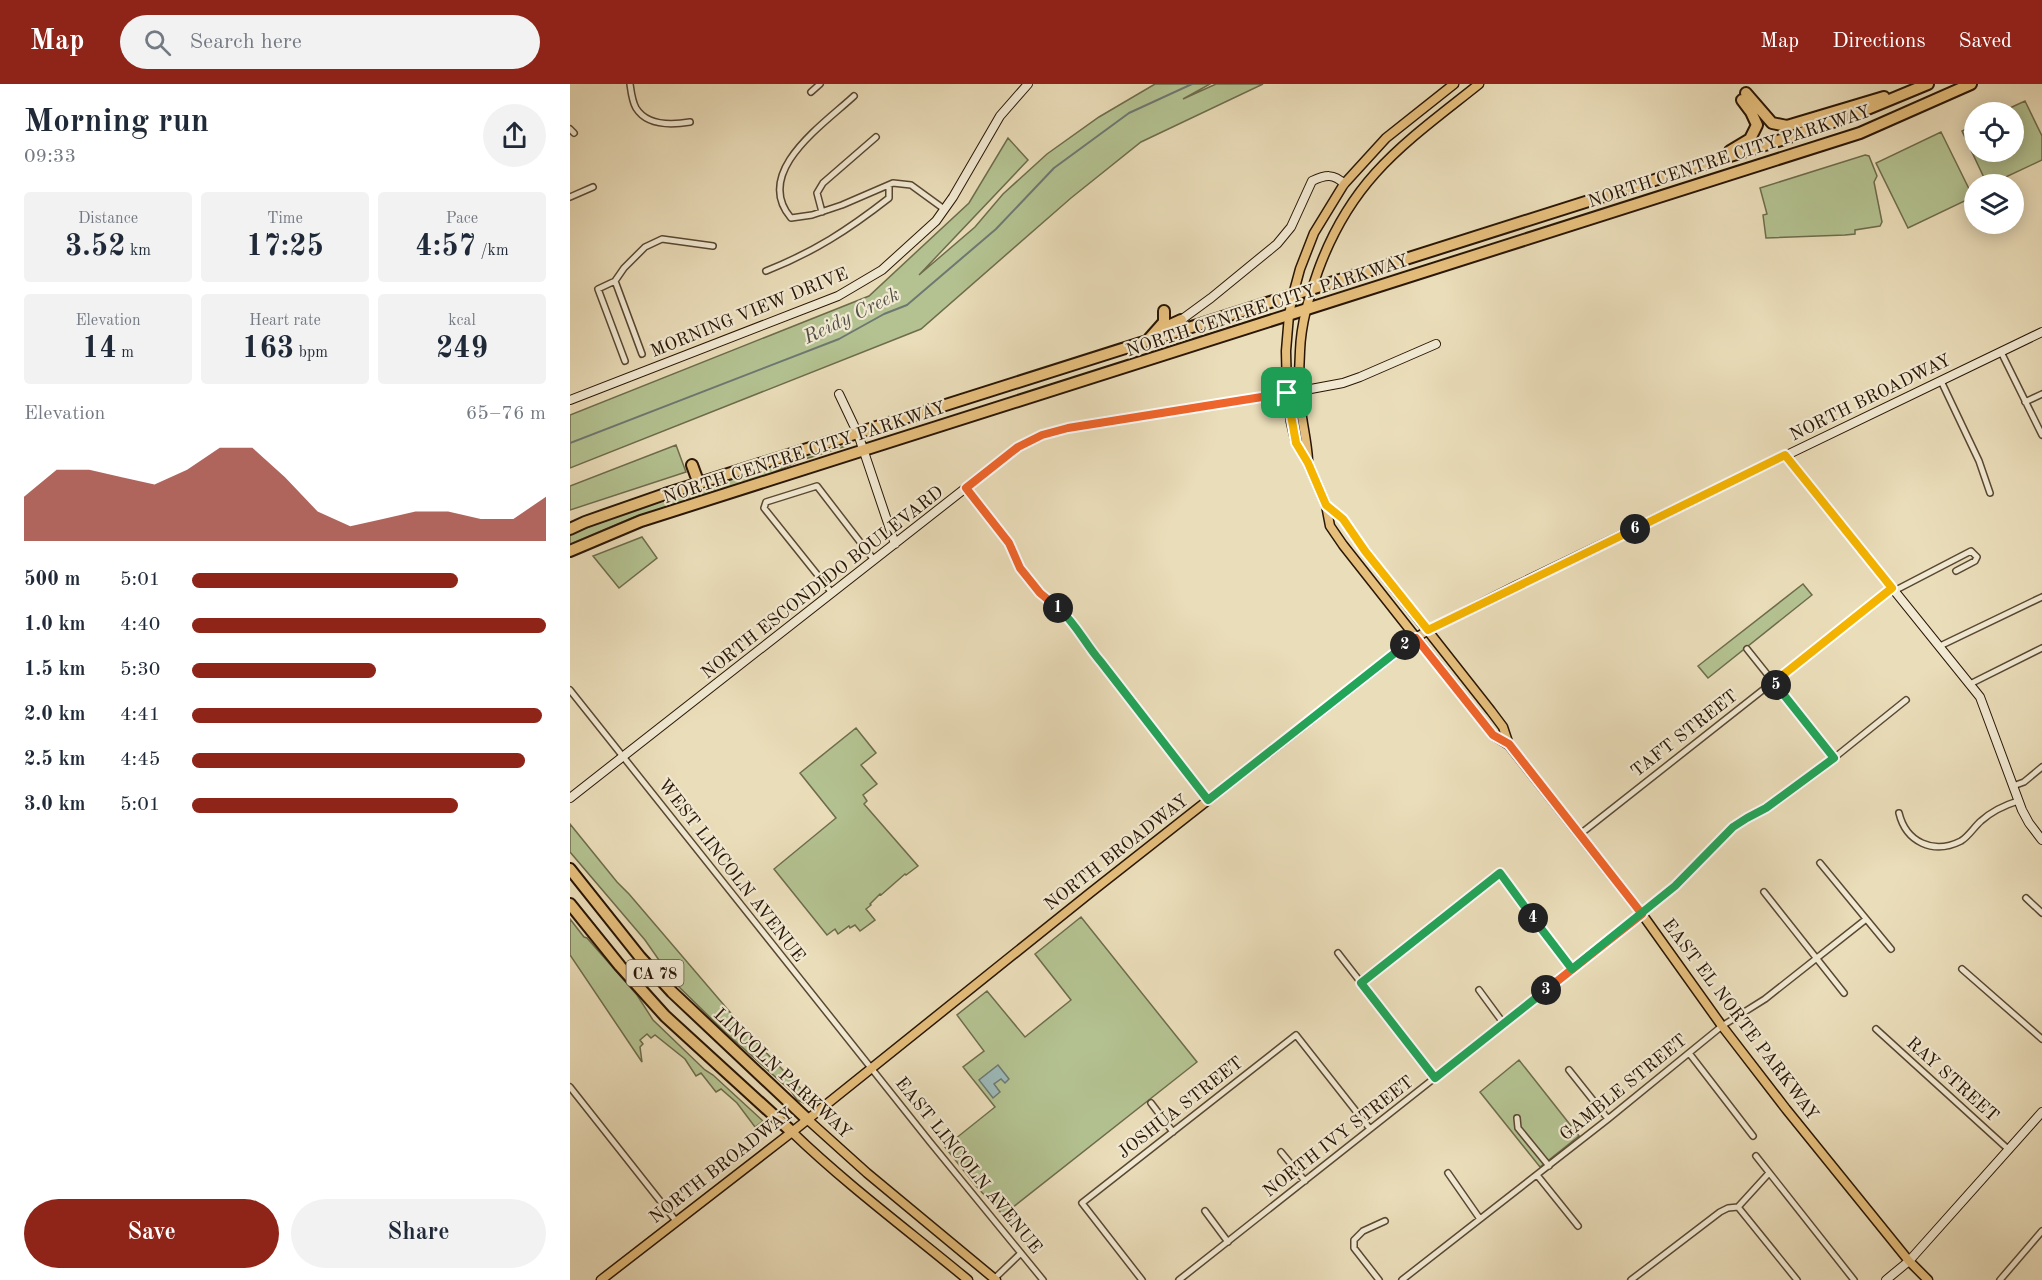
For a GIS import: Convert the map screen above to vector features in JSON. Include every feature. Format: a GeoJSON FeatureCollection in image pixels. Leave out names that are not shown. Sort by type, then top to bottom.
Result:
{"type":"FeatureCollection","features":[{"type":"Feature","properties":{"kind":"highway","name":"NORTH CENTRE CITY PARKWAY"},"geometry":{"type":"LineString","coordinates":[[570,528],[699,484],[1067,368],[1149,339],[1714,161],[1853,115],[1928,84]]}},
{"type":"Feature","properties":{"kind":"highway","name":"NORTH CENTRE CITY PARKWAY"},"geometry":{"type":"LineString","coordinates":[[570,551],[641,521],[1860,133],[1971,84]]}},
{"type":"Feature","properties":{"kind":"highway"},"geometry":{"type":"LineString","coordinates":[[1714,161],[1750,139],[1754,132],[1757,124],[1743,95],[1772,123],[1787,126],[1889,95],[1905,94]]}},
{"type":"Feature","properties":{"kind":"highway"},"geometry":{"type":"LineString","coordinates":[[1149,339],[1164,322],[1164,311]]}},
{"type":"Feature","properties":{"kind":"highway"},"geometry":{"type":"LineString","coordinates":[[1158,330],[1181,320]]}},
{"type":"Feature","properties":{"kind":"highway"},"geometry":{"type":"LineString","coordinates":[[692,465],[699,484]]}},
{"type":"Feature","properties":{"kind":"highway","name":"LINCOLN PARKWAY"},"geometry":{"type":"LineString","coordinates":[[570,869],[640,957],[672,992],[807,1119]]}},
{"type":"Feature","properties":{"kind":"highway","name":"LINCOLN PARKWAY"},"geometry":{"type":"LineString","coordinates":[[570,904],[620,966],[665,1016],[792,1132]]}},
{"type":"Feature","properties":{"kind":"main road","name":"EAST EL NORTE PARKWAY"},"geometry":{"type":"LineString","coordinates":[[1454,84],[1386,138],[1344,184],[1314,233],[1300,269],[1289,315],[1286,351],[1287,393],[1296,443],[1308,463],[1326,505],[1330,526],[1493,735],[1509,744]]}},
{"type":"Feature","properties":{"kind":"main road"},"geometry":{"type":"LineString","coordinates":[[1308,463],[1307,439],[1300,408],[1300,349],[1305,309],[1323,256],[1336,228],[1371,177],[1399,148],[1479,84]]}},
{"type":"Feature","properties":{"kind":"main road","name":"EAST EL NORTE PARKWAY"},"geometry":{"type":"LineString","coordinates":[[1326,505],[1343,519],[1365,551],[1503,727],[1509,744],[1642,914],[1785,1109],[1928,1280]]}},
{"type":"Feature","properties":{"kind":"main road","name":"NORTH BROADWAY"},"geometry":{"type":"LineString","coordinates":[[601,1280],[872,1069],[1208,800],[1428,630]]}},
{"type":"Feature","properties":{"kind":"main road","name":"LINCOLN PARKWAY"},"geometry":{"type":"LineString","coordinates":[[807,1119],[867,1173],[995,1280]]}},
{"type":"Feature","properties":{"kind":"main road","name":"LINCOLN PARKWAY"},"geometry":{"type":"LineString","coordinates":[[792,1132],[848,1183],[968,1280]]}},
{"type":"Feature","properties":{"kind":"street"},"geometry":{"type":"LineString","coordinates":[[630,84],[635,106],[641,114],[653,121],[669,125],[690,122]]}},
{"type":"Feature","properties":{"kind":"street"},"geometry":{"type":"LineString","coordinates":[[811,92],[820,84]]}},
{"type":"Feature","properties":{"kind":"street","name":"MORNING VIEW DRIVE"},"geometry":{"type":"LineString","coordinates":[[570,400],[838,296],[882,270],[936,221],[1000,116],[1028,84]]}},
{"type":"Feature","properties":{"kind":"street"},"geometry":{"type":"LineString","coordinates":[[854,96],[795,149],[784,169],[780,186],[781,203],[791,218],[822,212],[889,185],[902,183],[911,185],[944,209]]}},
{"type":"Feature","properties":{"kind":"street"},"geometry":{"type":"LineString","coordinates":[[822,212],[817,193],[823,183],[876,137]]}},
{"type":"Feature","properties":{"kind":"street"},"geometry":{"type":"LineString","coordinates":[[1181,320],[1277,244],[1291,226],[1312,181],[1324,176],[1338,177],[1344,184]]}},
{"type":"Feature","properties":{"kind":"street"},"geometry":{"type":"LineString","coordinates":[[766,271],[798,258],[843,232],[889,198],[889,185]]}},
{"type":"Feature","properties":{"kind":"street"},"geometry":{"type":"LineString","coordinates":[[570,197],[593,187]]}},
{"type":"Feature","properties":{"kind":"street"},"geometry":{"type":"LineString","coordinates":[[625,361],[598,289],[615,281],[624,268],[645,247],[662,239],[713,246]]}},
{"type":"Feature","properties":{"kind":"street"},"geometry":{"type":"LineString","coordinates":[[615,281],[642,354]]}},
{"type":"Feature","properties":{"kind":"street","name":"NORTH BROADWAY"},"geometry":{"type":"LineString","coordinates":[[1428,630],[2042,332]]}},
{"type":"Feature","properties":{"kind":"street"},"geometry":{"type":"LineString","coordinates":[[1300,391],[1343,383],[1436,344]]}},
{"type":"Feature","properties":{"kind":"street"},"geometry":{"type":"LineString","coordinates":[[2001,352],[2042,435]]}},
{"type":"Feature","properties":{"kind":"street"},"geometry":{"type":"LineString","coordinates":[[1941,381],[1979,461],[1990,493]]}},
{"type":"Feature","properties":{"kind":"street","name":"NORTH ESCONDIDO BOULEVARD"},"geometry":{"type":"LineString","coordinates":[[570,798],[1018,447],[1042,435],[1068,428],[1287,393]]}},
{"type":"Feature","properties":{"kind":"street"},"geometry":{"type":"LineString","coordinates":[[839,394],[864,450],[895,544]]}},
{"type":"Feature","properties":{"kind":"street"},"geometry":{"type":"LineString","coordinates":[[2025,402],[2042,394]]}},
{"type":"Feature","properties":{"kind":"street"},"geometry":{"type":"LineString","coordinates":[[1785,455],[1980,697],[2018,801],[2029,823],[2042,840]]}},
{"type":"Feature","properties":{"kind":"street"},"geometry":{"type":"LineString","coordinates":[[832,593],[765,508],[766,502],[817,486],[874,560]]}},
{"type":"Feature","properties":{"kind":"street"},"geometry":{"type":"LineString","coordinates":[[966,488],[1009,543],[1020,568],[1040,593],[1070,618],[1088,648],[1208,800]]}},
{"type":"Feature","properties":{"kind":"street","name":"TAFT STREET"},"geometry":{"type":"LineString","coordinates":[[1580,836],[1893,589],[1971,551],[1977,557],[1976,561],[1956,571]]}},
{"type":"Feature","properties":{"kind":"street"},"geometry":{"type":"LineString","coordinates":[[1940,646],[2042,597]]}},
{"type":"Feature","properties":{"kind":"street"},"geometry":{"type":"LineString","coordinates":[[1970,684],[2042,648]]}},
{"type":"Feature","properties":{"kind":"street"},"geometry":{"type":"LineString","coordinates":[[1747,649],[1834,758]]}},
{"type":"Feature","properties":{"kind":"street","name":"WEST LINCOLN AVENUE"},"geometry":{"type":"LineString","coordinates":[[570,690],[872,1069]]}},
{"type":"Feature","properties":{"kind":"street","name":"NORTH IVY STREET"},"geometry":{"type":"LineString","coordinates":[[1179,1280],[1642,914],[1675,886],[1733,827],[1766,808],[1834,758],[1906,700]]}},
{"type":"Feature","properties":{"kind":"street"},"geometry":{"type":"LineString","coordinates":[[2013,786],[2024,782],[2042,767]]}},
{"type":"Feature","properties":{"kind":"street"},"geometry":{"type":"LineString","coordinates":[[1899,813],[1911,837],[1919,843],[1932,847],[1947,846],[1963,840],[1992,813],[2018,801]]}},
{"type":"Feature","properties":{"kind":"street"},"geometry":{"type":"LineString","coordinates":[[1820,863],[1891,949]]}},
{"type":"Feature","properties":{"kind":"street"},"geometry":{"type":"LineString","coordinates":[[1361,983],[1500,873],[1572,969]]}},
{"type":"Feature","properties":{"kind":"street"},"geometry":{"type":"LineString","coordinates":[[1764,892],[1844,993]]}},
{"type":"Feature","properties":{"kind":"street"},"geometry":{"type":"LineString","coordinates":[[2026,898],[2042,913]]}},
{"type":"Feature","properties":{"kind":"street","name":"GAMBLE STREET"},"geometry":{"type":"LineString","coordinates":[[1402,1280],[1549,1166],[1722,1026],[1766,999],[1865,920]]}},
{"type":"Feature","properties":{"kind":"street"},"geometry":{"type":"LineString","coordinates":[[1338,953],[1435,1078]]}},
{"type":"Feature","properties":{"kind":"street"},"geometry":{"type":"LineString","coordinates":[[1962,969],[2042,1039]]}},
{"type":"Feature","properties":{"kind":"street"},"geometry":{"type":"LineString","coordinates":[[1479,990],[1504,1024]]}},
{"type":"Feature","properties":{"kind":"street","name":"RAY STREET"},"geometry":{"type":"LineString","coordinates":[[1876,1029],[2009,1150]]}},
{"type":"Feature","properties":{"kind":"street","name":"JOSHUA STREET"},"geometry":{"type":"LineString","coordinates":[[1142,1280],[1082,1203],[1296,1035],[1370,1129]]}},
{"type":"Feature","properties":{"kind":"street"},"geometry":{"type":"LineString","coordinates":[[1689,1053],[1753,1136]]}},
{"type":"Feature","properties":{"kind":"street","name":"EAST LINCOLN AVENUE"},"geometry":{"type":"LineString","coordinates":[[872,1069],[1042,1280]]}},
{"type":"Feature","properties":{"kind":"street"},"geometry":{"type":"LineString","coordinates":[[1569,1070],[1608,1119]]}},
{"type":"Feature","properties":{"kind":"street"},"geometry":{"type":"LineString","coordinates":[[570,1087],[676,1221]]}},
{"type":"Feature","properties":{"kind":"street"},"geometry":{"type":"LineString","coordinates":[[1150,1103],[1173,1132]]}},
{"type":"Feature","properties":{"kind":"street"},"geometry":{"type":"LineString","coordinates":[[1886,1280],[1910,1261],[2042,1112]]}},
{"type":"Feature","properties":{"kind":"street"},"geometry":{"type":"LineString","coordinates":[[1516,1118],[1518,1128],[1549,1166]]}},
{"type":"Feature","properties":{"kind":"street"},"geometry":{"type":"LineString","coordinates":[[1281,1152],[1305,1180]]}},
{"type":"Feature","properties":{"kind":"street"},"geometry":{"type":"LineString","coordinates":[[1756,1156],[1854,1280]]}},
{"type":"Feature","properties":{"kind":"street"},"geometry":{"type":"LineString","coordinates":[[1448,1173],[1480,1219]]}},
{"type":"Feature","properties":{"kind":"street"},"geometry":{"type":"LineString","coordinates":[[1630,1280],[1720,1212],[1738,1207],[1769,1173]]}},
{"type":"Feature","properties":{"kind":"street"},"geometry":{"type":"LineString","coordinates":[[1537,1175],[1578,1226]]}},
{"type":"Feature","properties":{"kind":"street"},"geometry":{"type":"LineString","coordinates":[[1738,1207],[1797,1280]]}},
{"type":"Feature","properties":{"kind":"street"},"geometry":{"type":"LineString","coordinates":[[1204,1211],[1228,1242]]}},
{"type":"Feature","properties":{"kind":"street"},"geometry":{"type":"LineString","coordinates":[[1379,1280],[1353,1248],[1354,1240],[1363,1231],[1385,1221]]}},
{"type":"Feature","properties":{"kind":"street"},"geometry":{"type":"LineString","coordinates":[[2000,1280],[2042,1231]]}},
{"type":"Feature","properties":{"kind":"street"},"geometry":{"type":"LineString","coordinates":[[995,1280],[1021,1253]]}},
{"type":"Feature","properties":{"kind":"green space"},"geometry":{"type":"Polygon","coordinates":[[[1155,84],[1210,84],[1183,99],[1216,84],[1263,84],[1141,142],[1071,198],[921,329],[570,468],[570,415],[869,296],[969,203],[1008,138],[1028,160],[919,275],[975,227],[1003,194],[1047,154],[1099,117],[1155,84]]]}},
{"type":"Feature","properties":{"kind":"green space"},"geometry":{"type":"Polygon","coordinates":[[[2025,101],[2042,136],[2042,160],[2012,174],[1982,174],[1977,162],[2024,162],[2023,102],[2025,101]]]}},
{"type":"Feature","properties":{"kind":"green space"},"geometry":{"type":"Polygon","coordinates":[[[1941,132],[1964,179],[1964,201],[1908,228],[1876,163],[1941,132]]]}},
{"type":"Feature","properties":{"kind":"green space"},"geometry":{"type":"Polygon","coordinates":[[[1865,155],[1869,156],[1877,176],[1874,182],[1882,222],[1880,226],[1855,230],[1855,234],[1766,238],[1763,215],[1767,214],[1760,188],[1865,155]]]}},
{"type":"Feature","properties":{"kind":"green space"},"geometry":{"type":"Polygon","coordinates":[[[845,444],[846,446],[799,461],[770,474],[632,518],[570,544],[570,534],[628,512],[845,444]]]}},
{"type":"Feature","properties":{"kind":"green space"},"geometry":{"type":"Polygon","coordinates":[[[676,445],[686,472],[570,510],[570,486],[676,445]]]}},
{"type":"Feature","properties":{"kind":"green space"},"geometry":{"type":"Polygon","coordinates":[[[642,537],[657,558],[619,588],[593,556],[642,537]]]}},
{"type":"Feature","properties":{"kind":"green space"},"geometry":{"type":"Polygon","coordinates":[[[1803,584],[1812,595],[1708,678],[1698,666],[1803,584]]]}},
{"type":"Feature","properties":{"kind":"green space"},"geometry":{"type":"Polygon","coordinates":[[[856,728],[876,753],[861,765],[877,784],[863,795],[867,801],[864,804],[918,866],[880,894],[866,909],[875,920],[860,931],[855,925],[850,928],[849,926],[838,934],[835,929],[827,935],[774,869],[836,818],[800,773],[856,728]]]}},
{"type":"Feature","properties":{"kind":"green space"},"geometry":{"type":"Polygon","coordinates":[[[570,824],[617,882],[753,1039],[810,1098],[804,1103],[797,1100],[791,1091],[675,983],[645,940],[570,852],[570,824]]]}},
{"type":"Feature","properties":{"kind":"green space"},"geometry":{"type":"Polygon","coordinates":[[[1081,917],[1197,1062],[1003,1215],[945,1147],[995,1107],[963,1067],[984,1051],[957,1015],[987,991],[1025,1037],[1071,1000],[1035,954],[1081,917]]]}},
{"type":"Feature","properties":{"kind":"green space"},"geometry":{"type":"Polygon","coordinates":[[[570,919],[637,995],[653,1020],[763,1121],[755,1127],[737,1103],[721,1089],[716,1092],[701,1073],[696,1076],[685,1059],[655,1035],[651,1038],[647,1034],[640,1040],[643,1044],[640,1047],[642,1062],[570,955],[570,919]]]}},
{"type":"Feature","properties":{"kind":"green space"},"geometry":{"type":"Polygon","coordinates":[[[1519,1060],[1579,1136],[1540,1167],[1480,1092],[1519,1060]]]}},
{"type":"Feature","properties":{"kind":"water"},"geometry":{"type":"Polygon","coordinates":[[[998,1065],[1009,1079],[1005,1083],[1001,1079],[994,1084],[1000,1092],[993,1098],[979,1080],[998,1065]]]}},
{"type":"Feature","properties":{"kind":"waterway","name":"Reidy Creek"},"geometry":{"type":"LineString","coordinates":[[570,443],[839,339],[884,314],[907,305],[996,229],[1054,168],[1129,113],[1192,84]]}},
{"type":"Feature","properties":{"kind":"route"},"geometry":{"type":"LineString","coordinates":[[1287,393],[1068,428],[1042,435],[1018,447],[966,488],[1009,543],[1020,568],[1040,593],[1070,618],[1088,648],[1208,800],[1416,638],[1493,735],[1509,744],[1642,914],[1435,1078],[1361,983],[1500,873],[1572,969],[1642,914],[1675,886],[1733,827],[1766,808],[1834,758],[1774,682],[1892,588],[1785,455],[1428,630],[1365,551],[1343,519],[1326,505],[1308,463],[1296,443],[1287,393]]}}]}
